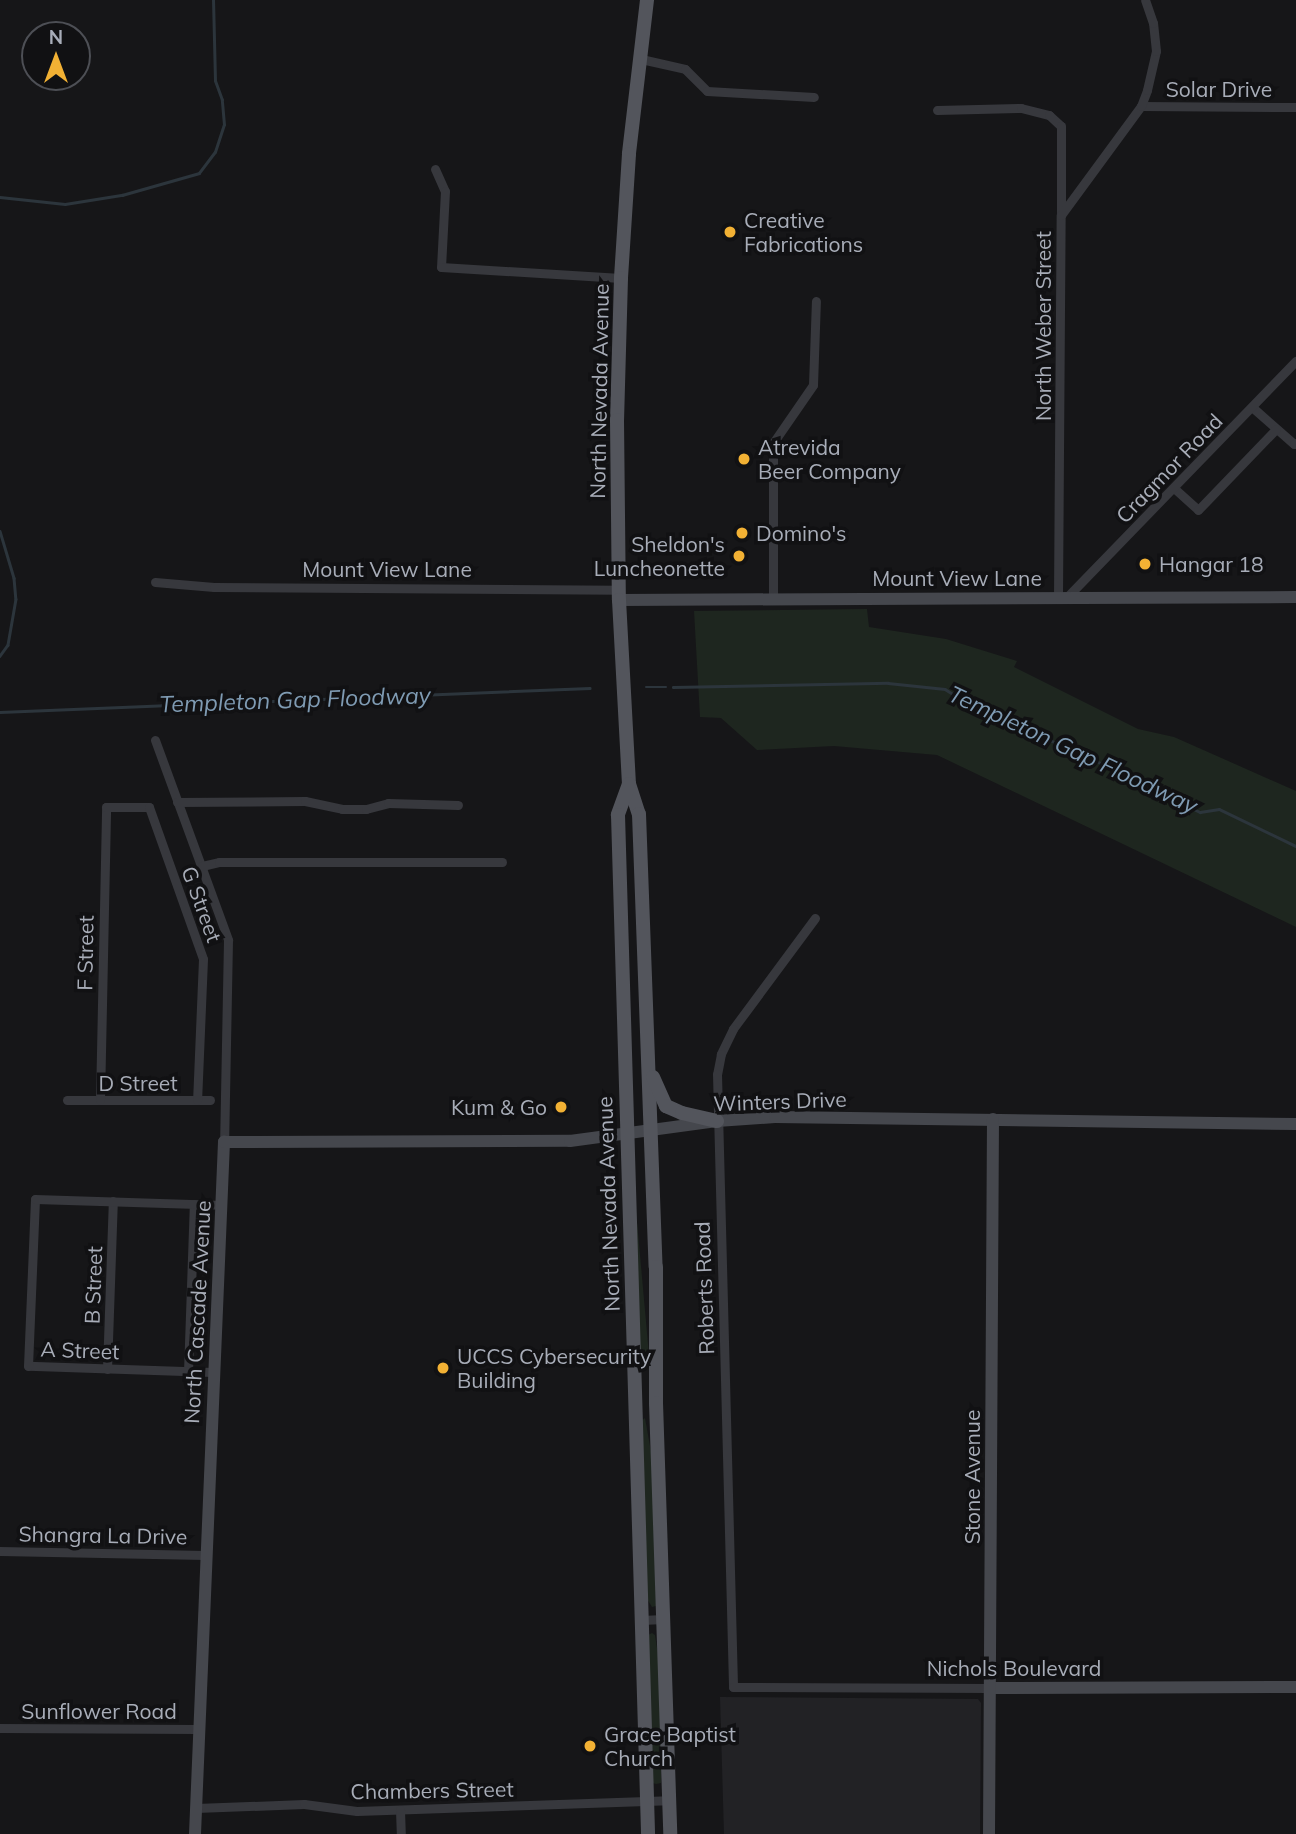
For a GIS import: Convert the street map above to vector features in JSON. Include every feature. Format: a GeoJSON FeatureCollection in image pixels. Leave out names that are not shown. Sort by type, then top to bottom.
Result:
{"type":"FeatureCollection","features":[{"type":"Feature","properties":{"kind":"main road","name":"North Nevada Avenue"},"geometry":{"type":"LineString","coordinates":[[647,0],[629,154],[621,278],[617,421],[618,595],[629,784],[639,814],[656,1267],[656,1403],[670,1834]]}},
{"type":"Feature","properties":{"kind":"main road","name":"North Nevada Avenue"},"geometry":{"type":"LineString","coordinates":[[629,784],[618,815],[648,1834]]}},
{"type":"Feature","properties":{"kind":"main road"},"geometry":{"type":"LineString","coordinates":[[647,1050],[654,1085],[666,1106],[682,1113],[717,1121]]}},
{"type":"Feature","properties":{"kind":"street","name":"North Weber Street"},"geometry":{"type":"LineString","coordinates":[[1062,597],[1061,215],[1141,106],[1152,76],[1156,51],[1153,23],[1145,0]]}},
{"type":"Feature","properties":{"kind":"street"},"geometry":{"type":"LineString","coordinates":[[641,59],[685,69],[707,91],[814,97]]}},
{"type":"Feature","properties":{"kind":"street","name":"Solar Drive"},"geometry":{"type":"LineString","coordinates":[[1141,106],[1296,107]]}},
{"type":"Feature","properties":{"kind":"street"},"geometry":{"type":"LineString","coordinates":[[937,110],[1021,108],[1049,115],[1061,126],[1061,215]]}},
{"type":"Feature","properties":{"kind":"street"},"geometry":{"type":"LineString","coordinates":[[435,170],[445,191],[441,267],[621,278]]}},
{"type":"Feature","properties":{"kind":"street"},"geometry":{"type":"LineString","coordinates":[[773,598],[773,443],[813,385],[816,301]]}},
{"type":"Feature","properties":{"kind":"street","name":"Cragmor Road"},"geometry":{"type":"LineString","coordinates":[[1062,597],[1175,489],[1296,361]]}},
{"type":"Feature","properties":{"kind":"street"},"geometry":{"type":"LineString","coordinates":[[1252,407],[1296,443]]}},
{"type":"Feature","properties":{"kind":"street"},"geometry":{"type":"LineString","coordinates":[[1175,489],[1198,510],[1276,429]]}},
{"type":"Feature","properties":{"kind":"street","name":"Mount View Lane"},"geometry":{"type":"LineString","coordinates":[[155,582],[221,588],[773,598],[1296,597]]}},
{"type":"Feature","properties":{"kind":"street","name":"North Cascade Avenue"},"geometry":{"type":"LineString","coordinates":[[155,740],[202,866],[229,949],[222,1205],[195,1834]]}},
{"type":"Feature","properties":{"kind":"street"},"geometry":{"type":"LineString","coordinates":[[177,802],[304,801],[342,809],[366,809],[388,803],[458,805]]}},
{"type":"Feature","properties":{"kind":"street","name":"G Street"},"geometry":{"type":"LineString","coordinates":[[106,807],[149,807],[203,959],[197,1100]]}},
{"type":"Feature","properties":{"kind":"street","name":"F Street"},"geometry":{"type":"LineString","coordinates":[[100,1100],[106,807]]}},
{"type":"Feature","properties":{"kind":"street"},"geometry":{"type":"LineString","coordinates":[[202,866],[219,862],[502,862]]}},
{"type":"Feature","properties":{"kind":"street","name":"Roberts Road"},"geometry":{"type":"LineString","coordinates":[[733,1687],[717,1121],[718,1074],[726,1043],[816,918]]}},
{"type":"Feature","properties":{"kind":"street","name":"D Street"},"geometry":{"type":"LineString","coordinates":[[67,1100],[225,1100]]}},
{"type":"Feature","properties":{"kind":"street","name":"Winters Drive"},"geometry":{"type":"LineString","coordinates":[[224,1142],[557,1142],[717,1121],[775,1117],[1296,1124]]}},
{"type":"Feature","properties":{"kind":"street","name":"Stone Avenue"},"geometry":{"type":"LineString","coordinates":[[989,1834],[993,1119]]}},
{"type":"Feature","properties":{"kind":"street","name":"A Street"},"geometry":{"type":"LineString","coordinates":[[113,1201],[35,1199],[28,1366],[214,1372]]}},
{"type":"Feature","properties":{"kind":"street"},"geometry":{"type":"LineString","coordinates":[[113,1201],[222,1205]]}},
{"type":"Feature","properties":{"kind":"street","name":"B Street"},"geometry":{"type":"LineString","coordinates":[[107,1369],[113,1201]]}},
{"type":"Feature","properties":{"kind":"street"},"geometry":{"type":"LineString","coordinates":[[188,1371],[194,1204]]}},
{"type":"Feature","properties":{"kind":"street"},"geometry":{"type":"LineString","coordinates":[[635,1404],[656,1403]]}},
{"type":"Feature","properties":{"kind":"street","name":"Shangra La Drive"},"geometry":{"type":"LineString","coordinates":[[0,1551],[205,1555]]}},
{"type":"Feature","properties":{"kind":"street"},"geometry":{"type":"LineString","coordinates":[[642,1620],[663,1619]]}},
{"type":"Feature","properties":{"kind":"street","name":"Nichols Boulevard"},"geometry":{"type":"LineString","coordinates":[[733,1687],[1296,1686]]}},
{"type":"Feature","properties":{"kind":"street","name":"Sunflower Road"},"geometry":{"type":"LineString","coordinates":[[0,1728],[198,1729]]}},
{"type":"Feature","properties":{"kind":"street","name":"Chambers Street"},"geometry":{"type":"LineString","coordinates":[[196,1808],[303,1804],[357,1811],[668,1800]]}},
{"type":"Feature","properties":{"kind":"street"},"geometry":{"type":"LineString","coordinates":[[400,1810],[401,1834]]}},
{"type":"Feature","properties":{"kind":"shaded area"},"geometry":{"type":"Polygon","coordinates":[[[867,609],[869,627],[946,639],[1017,661],[1014,667],[1138,729],[1174,737],[1296,791],[1296,927],[937,755],[834,746],[757,750],[721,718],[700,717],[694,611],[867,609]]]}},
{"type":"Feature","properties":{"kind":"shaded area"},"geometry":{"type":"Polygon","coordinates":[[[633,1177],[649,1355],[643,1360],[638,1353],[633,1177]]]}},
{"type":"Feature","properties":{"kind":"shaded area"},"geometry":{"type":"Polygon","coordinates":[[[645,1418],[655,1474],[656,1606],[652,1607],[647,1599],[641,1421],[645,1418]]]}},
{"type":"Feature","properties":{"kind":"shaded area"},"geometry":{"type":"Polygon","coordinates":[[[648,1635],[655,1635],[661,1674],[661,1783],[656,1784],[653,1783],[648,1635]]]}},
{"type":"Feature","properties":{"kind":"shaded area"},"geometry":{"type":"Polygon","coordinates":[[[720,1697],[978,1699],[981,1703],[980,1834],[724,1834],[720,1697]]]}},
{"type":"Feature","properties":{"kind":"waterway"},"geometry":{"type":"LineString","coordinates":[[0,197],[65,204],[122,195],[199,173],[215,152],[224,125],[222,100],[215,81],[213,0]]}},
{"type":"Feature","properties":{"kind":"waterway"},"geometry":{"type":"LineString","coordinates":[[0,531],[14,578],[16,599],[8,645],[0,656]]}},
{"type":"Feature","properties":{"kind":"waterway","name":"Templeton Gap Floodway"},"geometry":{"type":"LineString","coordinates":[[673,687],[888,683],[945,689],[979,710],[1078,752],[1200,812],[1219,809],[1296,846]]}},
{"type":"Feature","properties":{"kind":"waterway","name":"Templeton Gap Floodway"},"geometry":{"type":"LineString","coordinates":[[646,687],[666,687]]}},
{"type":"Feature","properties":{"kind":"waterway","name":"Templeton Gap Floodway"},"geometry":{"type":"LineString","coordinates":[[0,712],[590,688]]}},
{"type":"Feature","properties":{"kind":"place","name":"Creative Fabrications"},"geometry":{"type":"Point","coordinates":[730,232]}},
{"type":"Feature","properties":{"kind":"place","name":"Atrevida Beer Company"},"geometry":{"type":"Point","coordinates":[744,459]}},
{"type":"Feature","properties":{"kind":"place","name":"Domino's"},"geometry":{"type":"Point","coordinates":[742,533]}},
{"type":"Feature","properties":{"kind":"place","name":"Sheldon's Luncheonette"},"geometry":{"type":"Point","coordinates":[739,556]}},
{"type":"Feature","properties":{"kind":"place","name":"Hangar 18"},"geometry":{"type":"Point","coordinates":[1145,564]}},
{"type":"Feature","properties":{"kind":"place","name":"Kum & Go"},"geometry":{"type":"Point","coordinates":[561,1107]}},
{"type":"Feature","properties":{"kind":"place","name":"UCCS Cybersecurity Building"},"geometry":{"type":"Point","coordinates":[443,1368]}},
{"type":"Feature","properties":{"kind":"place","name":"Grace Baptist Church"},"geometry":{"type":"Point","coordinates":[590,1746]}}]}
